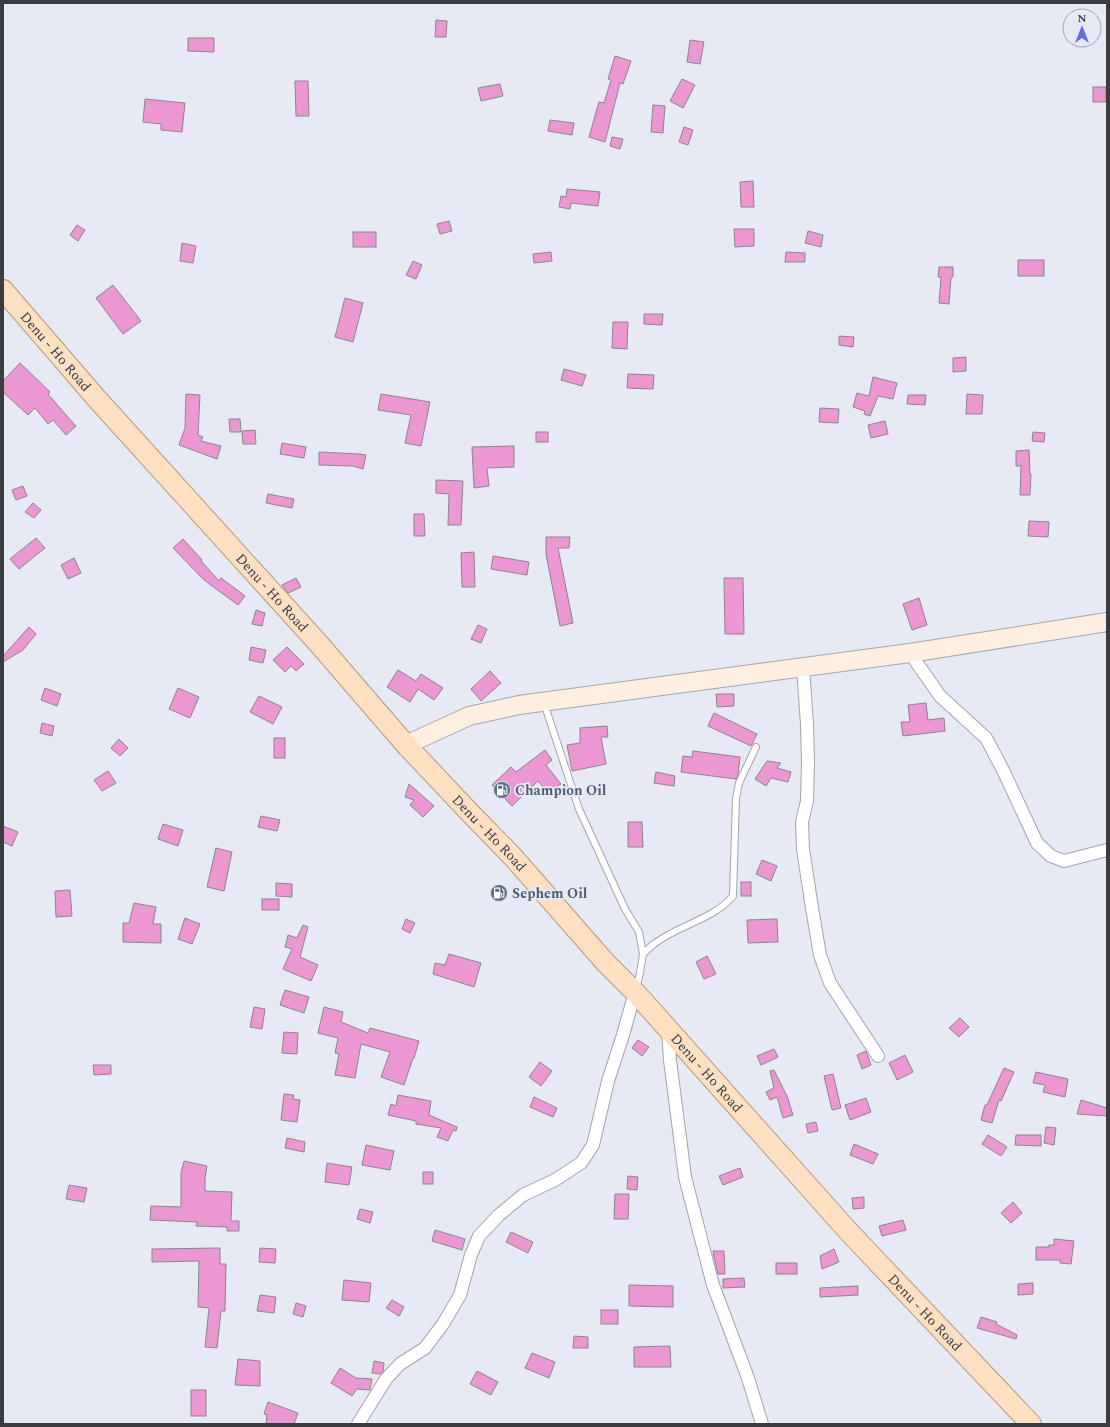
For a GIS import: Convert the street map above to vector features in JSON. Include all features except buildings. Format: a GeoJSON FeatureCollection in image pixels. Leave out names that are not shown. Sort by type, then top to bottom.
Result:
{"type":"FeatureCollection","features":[{"type":"Feature","properties":{"kind":"main road","name":"Denu - Ho Road"},"geometry":{"type":"LineString","coordinates":[[3,290],[97,399],[318,643],[406,745],[513,857],[605,962],[635,992],[849,1232],[1032,1424]]}},
{"type":"Feature","properties":{"kind":"street"},"geometry":{"type":"LineString","coordinates":[[406,745],[469,716],[519,705],[910,653],[1107,622]]}},
{"type":"Feature","properties":{"kind":"street"},"geometry":{"type":"LineString","coordinates":[[910,653],[940,696],[986,738],[1004,770],[1037,843],[1052,856],[1064,861],[1107,850]]}},
{"type":"Feature","properties":{"kind":"street"},"geometry":{"type":"LineString","coordinates":[[803,668],[808,761],[807,801],[802,822],[803,849],[820,955],[830,983],[878,1056]]}},
{"type":"Feature","properties":{"kind":"street"},"geometry":{"type":"LineString","coordinates":[[358,1424],[386,1379],[400,1364],[425,1348],[443,1324],[460,1294],[471,1255],[479,1236],[499,1215],[523,1195],[555,1180],[581,1162],[593,1145],[608,1081],[635,992]]}},
{"type":"Feature","properties":{"kind":"street"},"geometry":{"type":"LineString","coordinates":[[668,1030],[670,1060],[685,1177],[713,1285],[748,1378],[762,1424]]}},
{"type":"Feature","properties":{"kind":"lane"},"geometry":{"type":"LineString","coordinates":[[544,702],[579,809],[622,902],[639,932],[642,954],[640,973],[635,992]]}},
{"type":"Feature","properties":{"kind":"lane"},"geometry":{"type":"LineString","coordinates":[[642,954],[654,943],[714,912],[729,902],[733,896],[736,799],[740,783],[756,747]]}},
{"type":"Feature","properties":{"kind":"place","name":"Champion Oil"},"geometry":{"type":"Point","coordinates":[502,790]}},
{"type":"Feature","properties":{"kind":"place","name":"Sephem Oil"},"geometry":{"type":"Point","coordinates":[499,893]}}]}
